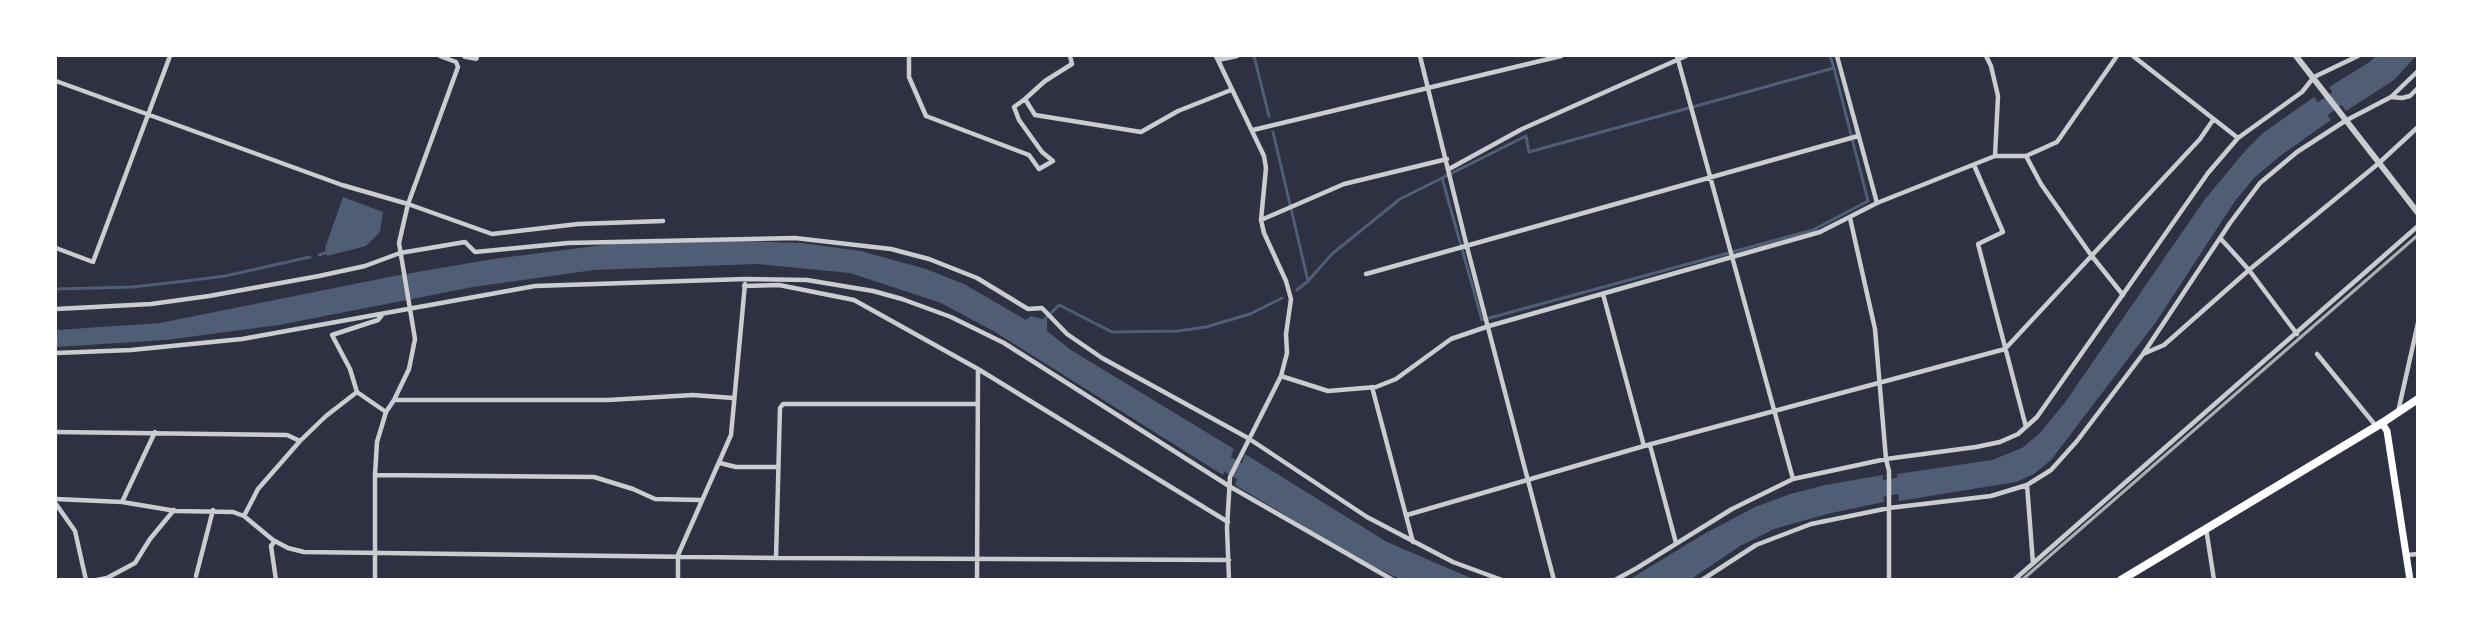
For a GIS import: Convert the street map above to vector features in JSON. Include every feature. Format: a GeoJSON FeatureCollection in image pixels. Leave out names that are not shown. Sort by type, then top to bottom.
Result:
{"type":"FeatureCollection","features":[{"type":"Feature","properties":{"kind":"main road"},"geometry":{"type":"LineString","coordinates":[[2121,579],[2379,425],[2418,399]]}},
{"type":"Feature","properties":{"kind":"main road"},"geometry":{"type":"LineString","coordinates":[[2379,425],[2386,431],[2410,579]]}},
{"type":"Feature","properties":{"kind":"street"},"geometry":{"type":"LineString","coordinates":[[56,248],[93,262],[170,56]]}},
{"type":"Feature","properties":{"kind":"street"},"geometry":{"type":"LineString","coordinates":[[375,579],[375,475],[378,442],[386,412],[394,400],[412,357],[415,339],[400,260],[399,243],[408,204],[458,67],[456,62],[440,56]]}},
{"type":"Feature","properties":{"kind":"street"},"geometry":{"type":"LineString","coordinates":[[465,56],[476,57]]}},
{"type":"Feature","properties":{"kind":"street"},"geometry":{"type":"LineString","coordinates":[[909,56],[909,77],[927,116],[1029,154],[1039,169],[1053,161],[1042,153],[1019,120],[1014,106],[1045,81],[1072,64],[1070,56]]}},
{"type":"Feature","properties":{"kind":"street"},"geometry":{"type":"LineString","coordinates":[[1229,579],[1230,477],[1281,376],[1287,353],[1286,334],[1291,299],[1286,281],[1264,233],[1261,220],[1266,168],[1264,156],[1217,58],[1237,56]]}},
{"type":"Feature","properties":{"kind":"street"},"geometry":{"type":"LineString","coordinates":[[1420,56],[1467,247],[1554,579]]}},
{"type":"Feature","properties":{"kind":"street"},"geometry":{"type":"LineString","coordinates":[[1253,130],[1561,56]]}},
{"type":"Feature","properties":{"kind":"street"},"geometry":{"type":"LineString","coordinates":[[1449,169],[1522,129],[1686,56]]}},
{"type":"Feature","properties":{"kind":"street"},"geometry":{"type":"LineString","coordinates":[[1837,56],[1877,203]]}},
{"type":"Feature","properties":{"kind":"street"},"geometry":{"type":"LineString","coordinates":[[1986,56],[1991,66],[1998,96],[1995,156]]}},
{"type":"Feature","properties":{"kind":"street"},"geometry":{"type":"LineString","coordinates":[[1281,376],[1328,391],[1372,387],[1396,379],[1451,339],[1489,326],[1820,232],[1850,219],[1877,203],[1995,156],[2026,156],[2057,142],[2116,56]]}},
{"type":"Feature","properties":{"kind":"street"},"geometry":{"type":"LineString","coordinates":[[2133,56],[2212,120],[2238,138]]}},
{"type":"Feature","properties":{"kind":"street"},"geometry":{"type":"LineString","coordinates":[[2296,56],[2418,213]]}},
{"type":"Feature","properties":{"kind":"street"},"geometry":{"type":"LineString","coordinates":[[1616,579],[1732,509],[1793,479],[1886,459],[1976,447],[2010,438],[2026,427],[2037,417],[2208,173],[2238,138],[2302,92],[2314,77],[2358,56]]}},
{"type":"Feature","properties":{"kind":"street"},"geometry":{"type":"LineString","coordinates":[[1678,58],[1793,479]]}},
{"type":"Feature","properties":{"kind":"street"},"geometry":{"type":"LineString","coordinates":[[1702,579],[1750,548],[1788,531],[1844,516],[1889,508],[1991,495],[2027,485],[2051,470],[2077,441],[2143,354],[2244,202],[2260,183],[2297,152],[2344,119],[2391,97],[2418,71]]}},
{"type":"Feature","properties":{"kind":"street"},"geometry":{"type":"LineString","coordinates":[[56,81],[342,185],[408,204],[492,234],[578,224],[663,220]]}},
{"type":"Feature","properties":{"kind":"street"},"geometry":{"type":"LineString","coordinates":[[2391,97],[2410,96],[2418,88]]}},
{"type":"Feature","properties":{"kind":"street"},"geometry":{"type":"LineString","coordinates":[[1025,99],[1035,115],[1141,132],[1178,111],[1232,90]]}},
{"type":"Feature","properties":{"kind":"street"},"geometry":{"type":"LineString","coordinates":[[1407,514],[1880,381],[2005,349],[2200,139],[2212,120]]}},
{"type":"Feature","properties":{"kind":"street"},"geometry":{"type":"LineString","coordinates":[[2143,354],[2164,345],[2249,270],[2379,163],[2418,127]]}},
{"type":"Feature","properties":{"kind":"street"},"geometry":{"type":"LineString","coordinates":[[1366,274],[1858,136]]}},
{"type":"Feature","properties":{"kind":"street"},"geometry":{"type":"LineString","coordinates":[[2026,156],[2041,184],[2123,296]]}},
{"type":"Feature","properties":{"kind":"street"},"geometry":{"type":"LineString","coordinates":[[1261,220],[1344,184],[1447,159]]}},
{"type":"Feature","properties":{"kind":"street"},"geometry":{"type":"LineString","coordinates":[[1974,165],[2003,232],[1978,244],[2026,427]]}},
{"type":"Feature","properties":{"kind":"street"},"geometry":{"type":"LineString","coordinates":[[1850,219],[1875,329],[1886,459],[1889,471],[1889,579]]}},
{"type":"Feature","properties":{"kind":"street"},"geometry":{"type":"LineString","coordinates":[[2014,579],[2418,226]]}},
{"type":"Feature","properties":{"kind":"street"},"geometry":{"type":"LineString","coordinates":[[56,309],[151,304],[209,296],[330,274],[365,266],[400,253],[465,242],[475,252],[568,243],[795,238],[891,249],[929,259],[977,278],[1028,309],[1042,308],[1067,334],[1102,358],[1248,438],[1367,517],[1453,561],[1502,579]]}},
{"type":"Feature","properties":{"kind":"street"},"geometry":{"type":"LineString","coordinates":[[2221,239],[2249,270],[2297,334]]}},
{"type":"Feature","properties":{"kind":"street"},"geometry":{"type":"LineString","coordinates":[[678,579],[678,555],[731,435],[745,279]]}},
{"type":"Feature","properties":{"kind":"street"},"geometry":{"type":"LineString","coordinates":[[56,353],[131,350],[242,339],[536,286],[745,279],[807,280],[873,291],[951,316],[1004,343],[1229,486],[1393,579]]}},
{"type":"Feature","properties":{"kind":"street"},"geometry":{"type":"LineString","coordinates":[[744,286],[779,285],[854,300],[978,369],[1228,522]]}},
{"type":"Feature","properties":{"kind":"street"},"geometry":{"type":"LineString","coordinates":[[1603,294],[1676,543]]}},
{"type":"Feature","properties":{"kind":"street"},"geometry":{"type":"LineString","coordinates":[[382,315],[378,320],[332,335],[350,369],[357,392],[386,412]]}},
{"type":"Feature","properties":{"kind":"street"},"geometry":{"type":"LineString","coordinates":[[2398,412],[2418,324]]}},
{"type":"Feature","properties":{"kind":"street"},"geometry":{"type":"LineString","coordinates":[[2317,354],[2379,425]]}},
{"type":"Feature","properties":{"kind":"street"},"geometry":{"type":"LineString","coordinates":[[977,579],[978,369]]}},
{"type":"Feature","properties":{"kind":"street"},"geometry":{"type":"LineString","coordinates":[[1372,387],[1413,542]]}},
{"type":"Feature","properties":{"kind":"street"},"geometry":{"type":"LineString","coordinates":[[244,516],[258,489],[300,441],[326,416],[357,392]]}},
{"type":"Feature","properties":{"kind":"street"},"geometry":{"type":"LineString","coordinates":[[394,400],[608,400],[693,395],[733,398]]}},
{"type":"Feature","properties":{"kind":"street"},"geometry":{"type":"LineString","coordinates":[[776,558],[777,467],[780,408],[783,404],[978,404]]}},
{"type":"Feature","properties":{"kind":"street"},"geometry":{"type":"LineString","coordinates":[[56,432],[287,435],[300,441]]}},
{"type":"Feature","properties":{"kind":"street"},"geometry":{"type":"LineString","coordinates":[[122,502],[155,432]]}},
{"type":"Feature","properties":{"kind":"street"},"geometry":{"type":"LineString","coordinates":[[720,463],[736,467],[777,467]]}},
{"type":"Feature","properties":{"kind":"street"},"geometry":{"type":"LineString","coordinates":[[375,475],[594,477],[633,489],[655,499],[701,500]]}},
{"type":"Feature","properties":{"kind":"street"},"geometry":{"type":"LineString","coordinates":[[2027,485],[2033,563]]}},
{"type":"Feature","properties":{"kind":"street"},"geometry":{"type":"LineString","coordinates":[[56,499],[122,502],[174,510],[233,512],[244,516],[275,541],[288,548],[304,552],[776,558],[1229,560]]}},
{"type":"Feature","properties":{"kind":"street"},"geometry":{"type":"LineString","coordinates":[[56,504],[75,531],[86,579]]}},
{"type":"Feature","properties":{"kind":"street"},"geometry":{"type":"LineString","coordinates":[[97,579],[105,579],[135,563],[150,539],[174,510]]}},
{"type":"Feature","properties":{"kind":"street"},"geometry":{"type":"LineString","coordinates":[[196,576],[213,510]]}},
{"type":"Feature","properties":{"kind":"street"},"geometry":{"type":"LineString","coordinates":[[2206,528],[2214,579]]}},
{"type":"Feature","properties":{"kind":"street"},"geometry":{"type":"LineString","coordinates":[[275,541],[272,546],[276,579]]}},
{"type":"Feature","properties":{"kind":"street"},"geometry":{"type":"LineString","coordinates":[[2407,555],[2418,554]]}},
{"type":"Feature","properties":{"kind":"water"},"geometry":{"type":"Polygon","coordinates":[[[2376,56],[2416,56],[2394,80],[2346,111],[2329,87],[2376,56]]]}},
{"type":"Feature","properties":{"kind":"water"},"geometry":{"type":"Polygon","coordinates":[[[2314,97],[2331,120],[2280,156],[2254,178],[2235,201],[2156,322],[2051,460],[2034,474],[2016,482],[1899,501],[1897,474],[1992,460],[2022,448],[2040,433],[2066,401],[2205,199],[2263,133],[2314,97]]]}},
{"type":"Feature","properties":{"kind":"water"},"geometry":{"type":"Polygon","coordinates":[[[343,197],[383,212],[380,232],[366,246],[327,256],[325,248],[343,197]]]}},
{"type":"Feature","properties":{"kind":"water"},"geometry":{"type":"Polygon","coordinates":[[[738,241],[802,243],[861,251],[926,269],[964,284],[1026,320],[1031,316],[1047,320],[1047,331],[1071,350],[1234,449],[1223,475],[995,332],[941,303],[850,273],[757,264],[594,270],[473,287],[279,325],[166,340],[56,347],[56,330],[160,323],[394,276],[493,259],[611,244],[738,241]]]}},
{"type":"Feature","properties":{"kind":"water"},"geometry":{"type":"Polygon","coordinates":[[[1245,454],[1387,542],[1473,579],[1400,579],[1362,561],[1235,485],[1245,454]]]}},
{"type":"Feature","properties":{"kind":"water"},"geometry":{"type":"Polygon","coordinates":[[[1883,475],[1884,502],[1827,514],[1774,529],[1740,546],[1691,579],[1630,579],[1704,534],[1755,507],[1790,494],[1825,485],[1883,475]]]}},
{"type":"Feature","properties":{"kind":"waterway"},"geometry":{"type":"LineString","coordinates":[[1254,56],[1269,116]]}},
{"type":"Feature","properties":{"kind":"waterway"},"geometry":{"type":"LineString","coordinates":[[1297,290],[1332,254],[1400,199],[1526,136],[1529,152],[1834,68],[1830,56]]}},
{"type":"Feature","properties":{"kind":"waterway"},"geometry":{"type":"LineString","coordinates":[[1442,178],[1482,320],[1813,230],[1868,201],[1834,68]]}},
{"type":"Feature","properties":{"kind":"waterway"},"geometry":{"type":"LineString","coordinates":[[2305,121],[2355,86]]}},
{"type":"Feature","properties":{"kind":"waterway"},"geometry":{"type":"LineString","coordinates":[[1273,132],[1308,281]]}},
{"type":"Feature","properties":{"kind":"waterway"},"geometry":{"type":"LineString","coordinates":[[319,255],[328,252]]}},
{"type":"Feature","properties":{"kind":"waterway"},"geometry":{"type":"LineString","coordinates":[[56,289],[132,287],[186,281],[225,276],[310,257]]}},
{"type":"Feature","properties":{"kind":"waterway"},"geometry":{"type":"LineString","coordinates":[[1042,322],[1059,305],[1112,332],[1178,331],[1206,327],[1250,314],[1282,298]]}},
{"type":"Feature","properties":{"kind":"waterway"},"geometry":{"type":"LineString","coordinates":[[1209,453],[1259,483]]}},
{"type":"Feature","properties":{"kind":"waterway"},"geometry":{"type":"LineString","coordinates":[[1863,492],[1920,482]]}},
{"type":"Feature","properties":{"kind":"railway"},"geometry":{"type":"LineString","coordinates":[[2022,580],[2418,235]]}}]}
